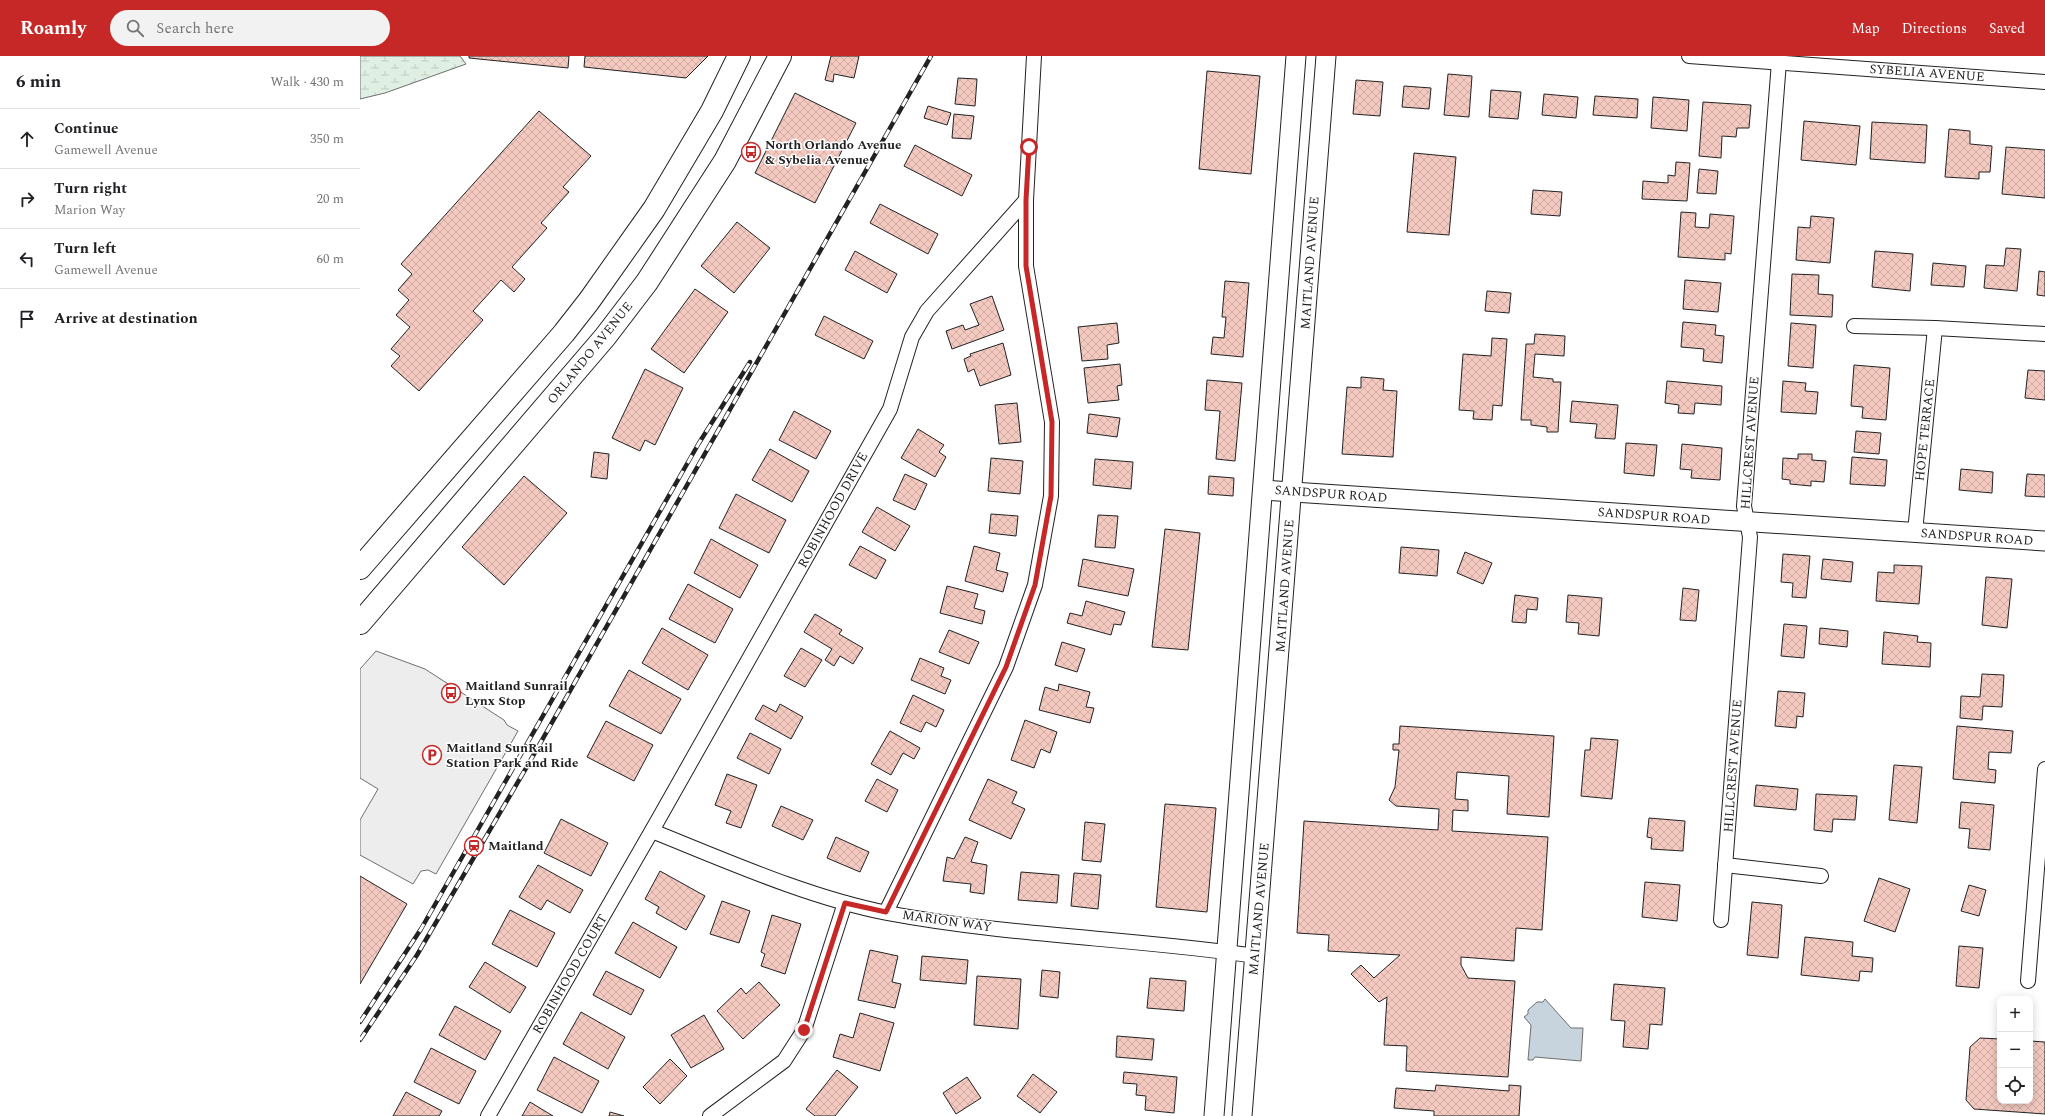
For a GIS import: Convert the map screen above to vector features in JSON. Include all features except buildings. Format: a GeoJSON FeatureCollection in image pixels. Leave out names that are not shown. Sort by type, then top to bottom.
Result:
{"type":"FeatureCollection","features":[{"type":"Feature","properties":{"kind":"main road"},"geometry":{"type":"LineString","coordinates":[[360,568],[564,333],[589,301],[654,209],[712,111],[739,56]]}},
{"type":"Feature","properties":{"kind":"main road","name":"ORLANDO AVENUE"},"geometry":{"type":"LineString","coordinates":[[360,623],[605,337],[647,282],[725,162],[780,56]]}},
{"type":"Feature","properties":{"kind":"main road"},"geometry":{"type":"LineString","coordinates":[[1214,1116],[1296,56]]}},
{"type":"Feature","properties":{"kind":"main road","name":"MAITLAND AVENUE"},"geometry":{"type":"LineString","coordinates":[[1242,1116],[1256,956],[1326,56]]}},
{"type":"Feature","properties":{"kind":"main road","name":"SANDSPUR ROAD"},"geometry":{"type":"LineString","coordinates":[[1263,490],[2045,541]]}},
{"type":"Feature","properties":{"kind":"street"},"geometry":{"type":"LineString","coordinates":[[886,912],[1006,667],[1035,585],[1051,496],[1052,422],[1026,266],[1026,200],[1034,56]]}},
{"type":"Feature","properties":{"kind":"street","name":"SYBELIA AVENUE"},"geometry":{"type":"LineString","coordinates":[[1689,56],[2045,82]]}},
{"type":"Feature","properties":{"kind":"street","name":"HILLCREST AVENUE"},"geometry":{"type":"LineString","coordinates":[[1721,920],[1750,537],[1744,506],[1779,62]]}},
{"type":"Feature","properties":{"kind":"street","name":"ROBINHOOD DRIVE"},"geometry":{"type":"LineString","coordinates":[[652,831],[890,409],[912,337],[927,311],[1026,200]]}},
{"type":"Feature","properties":{"kind":"street"},"geometry":{"type":"LineString","coordinates":[[1854,326],[1935,328],[2045,334]]}},
{"type":"Feature","properties":{"kind":"street","name":"HOPE TERRACE"},"geometry":{"type":"LineString","coordinates":[[1915,532],[1935,328]]}},
{"type":"Feature","properties":{"kind":"street"},"geometry":{"type":"LineString","coordinates":[[2028,980],[2045,769]]}},
{"type":"Feature","properties":{"kind":"street","name":"MARION WAY"},"geometry":{"type":"LineString","coordinates":[[652,831],[744,868],[845,903],[886,912],[924,919],[1100,940],[1256,956]]}},
{"type":"Feature","properties":{"kind":"street","name":"ROBINHOOD COURT"},"geometry":{"type":"LineString","coordinates":[[488,1116],[652,831]]}},
{"type":"Feature","properties":{"kind":"street"},"geometry":{"type":"LineString","coordinates":[[1725,865],[1821,876]]}},
{"type":"Feature","properties":{"kind":"street"},"geometry":{"type":"LineString","coordinates":[[710,1116],[784,1061],[804,1030],[845,903]]}},
{"type":"Feature","properties":{"kind":"green space"},"geometry":{"type":"Polygon","coordinates":[[[360,56],[460,56],[466,64],[385,93],[360,99],[360,56]]]}},
{"type":"Feature","properties":{"kind":"shaded area","name":"Maitland SunRail Station Park and Ride"},"geometry":{"type":"Polygon","coordinates":[[[376,651],[425,669],[504,720],[507,725],[518,731],[436,874],[428,870],[421,871],[413,884],[360,855],[360,820],[378,789],[360,778],[360,669],[376,651]]]}},
{"type":"Feature","properties":{"kind":"shaded area"},"geometry":{"type":"Polygon","coordinates":[[[1545,999],[1571,1028],[1583,1028],[1581,1061],[1535,1057],[1533,1060],[1528,1060],[1531,1025],[1524,1017],[1528,1014],[1528,1010],[1537,1002],[1543,1002],[1545,999]]]}},
{"type":"Feature","properties":{"kind":"railway"},"geometry":{"type":"LineString","coordinates":[[360,1040],[417,955],[529,763],[931,56]]}},
{"type":"Feature","properties":{"kind":"railway"},"geometry":{"type":"LineString","coordinates":[[360,1022],[421,929],[699,443],[750,362]]}},
{"type":"Feature","properties":{"kind":"place","name":"North Orlando Avenue & Sybelia Avenue"},"geometry":{"type":"Point","coordinates":[751,152]}},
{"type":"Feature","properties":{"kind":"place","name":"Maitland Sunrail Lynx Stop"},"geometry":{"type":"Point","coordinates":[451,693]}},
{"type":"Feature","properties":{"kind":"place","name":"Maitland SunRail Station Park and Ride"},"geometry":{"type":"Point","coordinates":[432,755]}},
{"type":"Feature","properties":{"kind":"place","name":"Maitland"},"geometry":{"type":"Point","coordinates":[474,846]}},
{"type":"Feature","properties":{"kind":"route"},"geometry":{"type":"LineString","coordinates":[[804,1030],[845,903],[886,912],[1006,667],[1035,585],[1051,496],[1052,422],[1026,266],[1026,200],[1029,147]]}}]}
